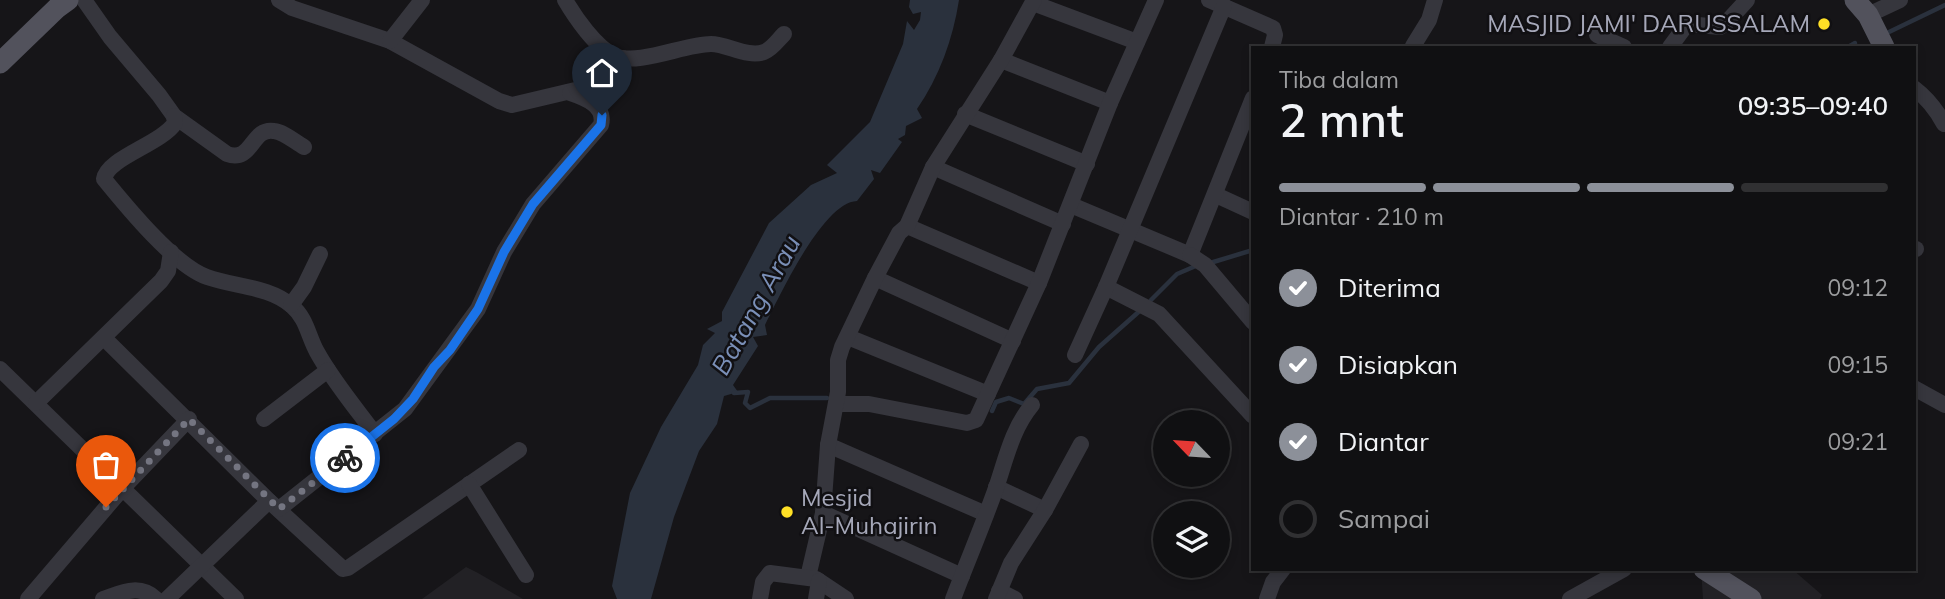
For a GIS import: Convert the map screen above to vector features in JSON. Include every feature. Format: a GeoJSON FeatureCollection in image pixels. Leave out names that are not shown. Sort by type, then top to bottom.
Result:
{"type":"FeatureCollection","features":[{"type":"Feature","properties":{"kind":"main road"},"geometry":{"type":"LineString","coordinates":[[0,63],[59,3]]}},
{"type":"Feature","properties":{"kind":"main road"},"geometry":{"type":"LineString","coordinates":[[1862,8],[1883,46]]}},
{"type":"Feature","properties":{"kind":"main road"},"geometry":{"type":"LineString","coordinates":[[1707,571],[1751,599]]}},
{"type":"Feature","properties":{"kind":"street"},"geometry":{"type":"LineString","coordinates":[[84,0],[110,37],[159,94],[174,116],[227,154],[242,155],[259,135],[271,130],[304,147]]}},
{"type":"Feature","properties":{"kind":"street"},"geometry":{"type":"LineString","coordinates":[[390,41],[422,0]]}},
{"type":"Feature","properties":{"kind":"street"},"geometry":{"type":"LineString","coordinates":[[565,0],[577,20],[604,49],[613,56],[623,58],[709,44],[760,53],[769,49],[784,34]]}},
{"type":"Feature","properties":{"kind":"street"},"geometry":{"type":"LineString","coordinates":[[837,399],[971,423],[976,420],[1039,283],[1110,103],[1156,0]]}},
{"type":"Feature","properties":{"kind":"street"},"geometry":{"type":"LineString","coordinates":[[1413,46],[1429,20],[1435,0]]}},
{"type":"Feature","properties":{"kind":"street"},"geometry":{"type":"LineString","coordinates":[[1671,46],[1687,24],[1720,27],[1747,0]]}},
{"type":"Feature","properties":{"kind":"street"},"geometry":{"type":"LineString","coordinates":[[1862,8],[1900,0]]}},
{"type":"Feature","properties":{"kind":"street"},"geometry":{"type":"LineString","coordinates":[[816,599],[814,579],[828,445],[837,399],[838,360],[875,278],[899,233],[907,226],[933,167],[1002,60],[1034,1],[1137,42]]}},
{"type":"Feature","properties":{"kind":"street"},"geometry":{"type":"LineString","coordinates":[[290,3],[390,41],[499,101],[512,105],[570,93],[608,76],[623,58]]}},
{"type":"Feature","properties":{"kind":"street"},"geometry":{"type":"LineString","coordinates":[[1075,355],[1130,230],[1217,3],[1273,28],[1275,35],[1272,46]]}},
{"type":"Feature","properties":{"kind":"street"},"geometry":{"type":"LineString","coordinates":[[1597,35],[1622,46]]}},
{"type":"Feature","properties":{"kind":"street"},"geometry":{"type":"LineString","coordinates":[[1002,60],[1110,103]]}},
{"type":"Feature","properties":{"kind":"street"},"geometry":{"type":"LineString","coordinates":[[1916,90],[1936,109],[1944,124]]}},
{"type":"Feature","properties":{"kind":"street"},"geometry":{"type":"LineString","coordinates":[[167,599],[201,566],[274,505],[375,435],[405,409],[478,309],[515,230],[555,177],[601,125],[602,115],[598,107],[570,93]]}},
{"type":"Feature","properties":{"kind":"street"},"geometry":{"type":"LineString","coordinates":[[1190,255],[1251,103]]}},
{"type":"Feature","properties":{"kind":"street"},"geometry":{"type":"LineString","coordinates":[[965,114],[1087,164]]}},
{"type":"Feature","properties":{"kind":"street"},"geometry":{"type":"LineString","coordinates":[[174,116],[175,123],[165,135],[113,165],[103,176],[104,180],[171,252],[206,277],[273,293],[291,305],[306,322],[315,349],[328,370],[375,435]]}},
{"type":"Feature","properties":{"kind":"street"},"geometry":{"type":"LineString","coordinates":[[933,167],[1063,224]]}},
{"type":"Feature","properties":{"kind":"street"},"geometry":{"type":"LineString","coordinates":[[1216,195],[1251,211]]}},
{"type":"Feature","properties":{"kind":"street"},"geometry":{"type":"LineString","coordinates":[[1071,205],[1190,255],[1205,265],[1251,320]]}},
{"type":"Feature","properties":{"kind":"street"},"geometry":{"type":"LineString","coordinates":[[907,226],[1039,283]]}},
{"type":"Feature","properties":{"kind":"street"},"geometry":{"type":"LineString","coordinates":[[36,403],[165,277],[170,267],[171,252]]}},
{"type":"Feature","properties":{"kind":"street"},"geometry":{"type":"LineString","coordinates":[[291,305],[299,296],[320,254]]}},
{"type":"Feature","properties":{"kind":"street"},"geometry":{"type":"LineString","coordinates":[[875,278],[1013,341]]}},
{"type":"Feature","properties":{"kind":"street"},"geometry":{"type":"LineString","coordinates":[[1106,287],[1159,314],[1251,414]]}},
{"type":"Feature","properties":{"kind":"street"},"geometry":{"type":"LineString","coordinates":[[848,337],[988,394]]}},
{"type":"Feature","properties":{"kind":"street"},"geometry":{"type":"LineString","coordinates":[[104,338],[274,505],[344,569],[519,450]]}},
{"type":"Feature","properties":{"kind":"street"},"geometry":{"type":"LineString","coordinates":[[0,369],[236,599]]}},
{"type":"Feature","properties":{"kind":"street"},"geometry":{"type":"LineString","coordinates":[[264,419],[328,370]]}},
{"type":"Feature","properties":{"kind":"street"},"geometry":{"type":"LineString","coordinates":[[1916,389],[1945,405]]}},
{"type":"Feature","properties":{"kind":"street"},"geometry":{"type":"LineString","coordinates":[[953,599],[1015,430],[1032,405]]}},
{"type":"Feature","properties":{"kind":"street"},"geometry":{"type":"LineString","coordinates":[[29,599],[122,489],[189,419]]}},
{"type":"Feature","properties":{"kind":"street"},"geometry":{"type":"LineString","coordinates":[[1015,599],[997,595],[1016,553],[1045,510],[1081,444]]}},
{"type":"Feature","properties":{"kind":"street"},"geometry":{"type":"LineString","coordinates":[[828,445],[986,514]]}},
{"type":"Feature","properties":{"kind":"street"},"geometry":{"type":"LineString","coordinates":[[469,484],[526,575]]}},
{"type":"Feature","properties":{"kind":"street"},"geometry":{"type":"LineString","coordinates":[[996,487],[1045,510]]}},
{"type":"Feature","properties":{"kind":"street"},"geometry":{"type":"LineString","coordinates":[[823,513],[962,576]]}},
{"type":"Feature","properties":{"kind":"street"},"geometry":{"type":"LineString","coordinates":[[1266,599],[1281,571]]}},
{"type":"Feature","properties":{"kind":"street"},"geometry":{"type":"LineString","coordinates":[[1570,599],[1620,571]]}},
{"type":"Feature","properties":{"kind":"street"},"geometry":{"type":"LineString","coordinates":[[760,599],[763,582],[768,573],[814,579],[846,599]]}},
{"type":"Feature","properties":{"kind":"street"},"geometry":{"type":"LineString","coordinates":[[103,599],[133,590],[144,591],[156,599]]}},
{"type":"Feature","properties":{"kind":"shaded area"},"geometry":{"type":"Polygon","coordinates":[[[466,567],[478,573],[523,599],[422,599],[466,567]]]}},
{"type":"Feature","properties":{"kind":"shaded area"},"geometry":{"type":"Polygon","coordinates":[[[1701,571],[1794,571],[1822,595],[1820,599],[1703,599],[1701,571]]]}},
{"type":"Feature","properties":{"kind":"water","name":"Batang Arau"},"geometry":{"type":"Polygon","coordinates":[[[910,0],[959,0],[944,57],[917,109],[922,118],[906,126],[905,135],[898,139],[902,142],[880,173],[871,170],[874,179],[857,201],[844,205],[817,233],[791,274],[765,325],[767,335],[753,337],[758,346],[733,385],[738,392],[724,396],[717,424],[699,451],[674,517],[651,599],[617,599],[612,586],[630,493],[661,427],[698,365],[703,345],[715,333],[707,329],[722,321],[722,312],[769,223],[811,185],[837,173],[827,165],[870,122],[903,44],[907,21],[914,30],[920,20],[921,12],[913,14],[909,7],[910,0]]]}},
{"type":"Feature","properties":{"kind":"waterway"},"geometry":{"type":"LineString","coordinates":[[1889,32],[1945,5]]}},
{"type":"Feature","properties":{"kind":"waterway"},"geometry":{"type":"LineString","coordinates":[[1850,46],[1855,43]]}},
{"type":"Feature","properties":{"kind":"waterway"},"geometry":{"type":"LineString","coordinates":[[1210,263],[1251,251]]}},
{"type":"Feature","properties":{"kind":"waterway"},"geometry":{"type":"LineString","coordinates":[[1151,300],[1177,274],[1198,265]]}},
{"type":"Feature","properties":{"kind":"waterway"},"geometry":{"type":"LineString","coordinates":[[992,411],[996,402],[1009,398],[1024,404],[1037,389],[1069,383],[1099,347],[1143,308]]}},
{"type":"Feature","properties":{"kind":"waterway"},"geometry":{"type":"LineString","coordinates":[[734,393],[748,392],[745,403],[750,408],[770,398],[827,398]]}},
{"type":"Feature","properties":{"kind":"way so far"},"geometry":{"type":"LineString","coordinates":[[106,507],[189,419],[279,509],[345,458]]}},
{"type":"Feature","properties":{"kind":"place","name":"MASJID JAMI' DARUSSALAM"},"geometry":{"type":"Point","coordinates":[1824,24]}},
{"type":"Feature","properties":{"kind":"place","name":"Mesjid Al-Muhajirin"},"geometry":{"type":"Point","coordinates":[787,512]}},
{"type":"Feature","properties":{"kind":"route"},"geometry":{"type":"LineString","coordinates":[[345,458],[405,409],[434,367],[450,350],[478,309],[515,230],[555,177],[592,137],[601,125],[602,115]]}}]}
